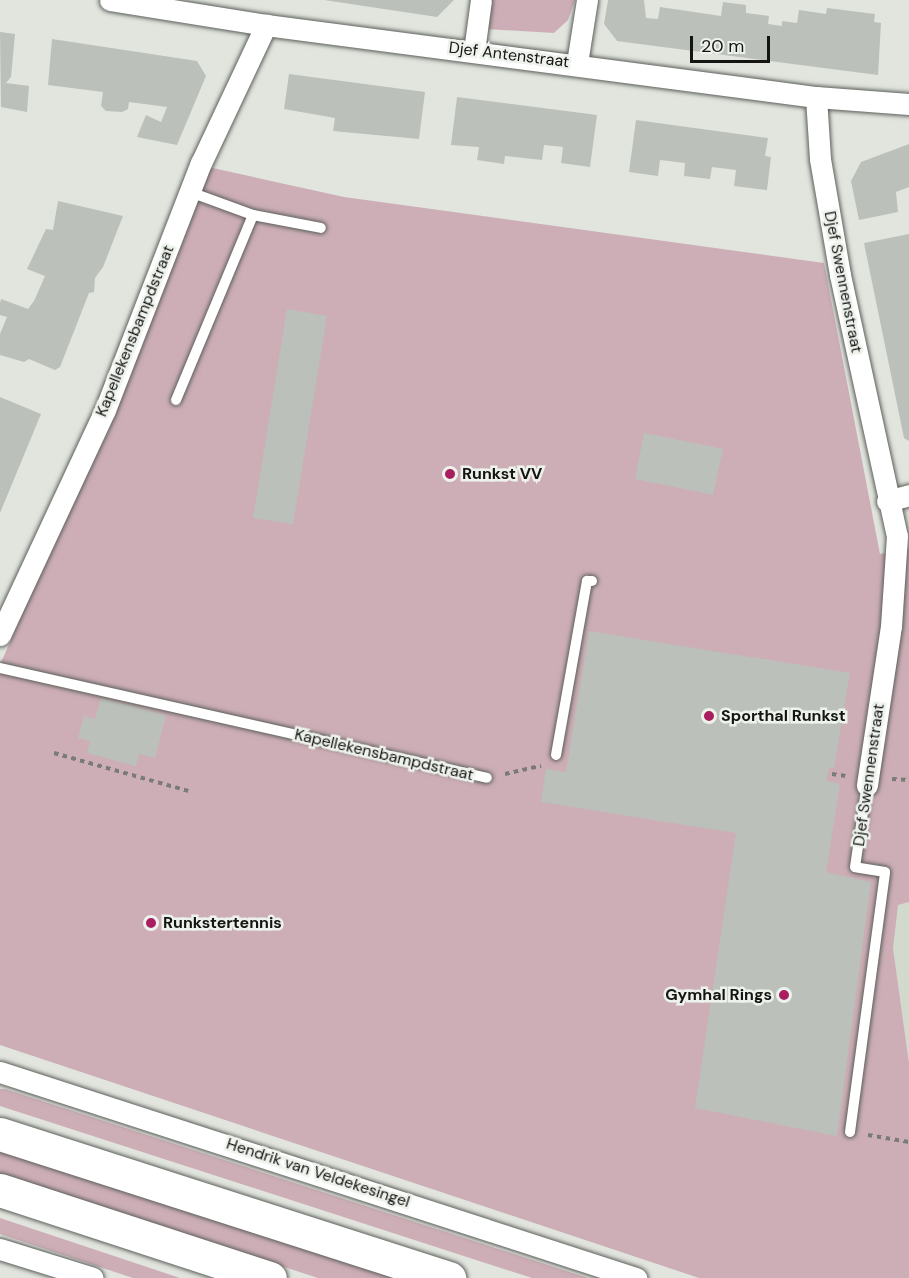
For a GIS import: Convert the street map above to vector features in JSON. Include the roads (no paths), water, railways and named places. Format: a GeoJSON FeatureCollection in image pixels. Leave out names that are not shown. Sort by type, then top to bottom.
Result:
{"type":"FeatureCollection","features":[{"type":"Feature","properties":{"kind":"highway"},"geometry":{"type":"LineString","coordinates":[[0,1134],[448,1278]]}},
{"type":"Feature","properties":{"kind":"highway"},"geometry":{"type":"LineString","coordinates":[[0,1190],[270,1278]]}},
{"type":"Feature","properties":{"kind":"street","name":"Djef Antenstraat"},"geometry":{"type":"LineString","coordinates":[[110,0],[266,25],[577,63],[816,97],[909,104]]}},
{"type":"Feature","properties":{"kind":"street"},"geometry":{"type":"LineString","coordinates":[[474,51],[481,0]]}},
{"type":"Feature","properties":{"kind":"street"},"geometry":{"type":"LineString","coordinates":[[577,63],[587,0]]}},
{"type":"Feature","properties":{"kind":"street","name":"Kapellekensbampdstraat"},"geometry":{"type":"LineString","coordinates":[[0,635],[105,410],[190,192],[266,25]]}},
{"type":"Feature","properties":{"kind":"street","name":"Djef Swennenstraat"},"geometry":{"type":"LineString","coordinates":[[816,97],[820,159],[840,275],[887,501],[897,536],[891,626],[867,785]]}},
{"type":"Feature","properties":{"kind":"street"},"geometry":{"type":"LineString","coordinates":[[887,501],[909,495]]}},
{"type":"Feature","properties":{"kind":"street","name":"Hendrik van Veldekesingel"},"geometry":{"type":"LineString","coordinates":[[0,1072],[636,1278]]}},
{"type":"Feature","properties":{"kind":"street"},"geometry":{"type":"LineString","coordinates":[[0,1249],[93,1278]]}},
{"type":"Feature","properties":{"kind":"lane"},"geometry":{"type":"LineString","coordinates":[[190,192],[253,215],[321,228]]}},
{"type":"Feature","properties":{"kind":"lane"},"geometry":{"type":"LineString","coordinates":[[176,400],[253,215]]}},
{"type":"Feature","properties":{"kind":"lane"},"geometry":{"type":"LineString","coordinates":[[556,755],[587,581],[592,581]]}},
{"type":"Feature","properties":{"kind":"lane","name":"Kapellekensbampdstraat"},"geometry":{"type":"LineString","coordinates":[[0,668],[487,778]]}},
{"type":"Feature","properties":{"kind":"lane","name":"Djef Swennenstraat"},"geometry":{"type":"LineString","coordinates":[[850,1132],[885,872],[855,867],[867,785]]}},
{"type":"Feature","properties":{"kind":"place","name":"Runkst VV"},"geometry":{"type":"Point","coordinates":[450,474]}},
{"type":"Feature","properties":{"kind":"place","name":"Sporthal Runkst"},"geometry":{"type":"Point","coordinates":[709,716]}},
{"type":"Feature","properties":{"kind":"place","name":"Runkstertennis"},"geometry":{"type":"Point","coordinates":[151,923]}},
{"type":"Feature","properties":{"kind":"place","name":"Gymhal Rings"},"geometry":{"type":"Point","coordinates":[784,995]}}]}
